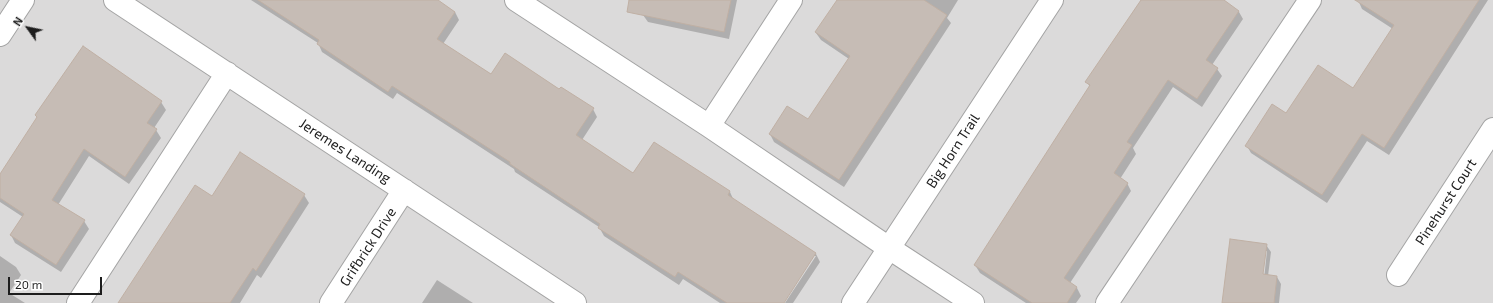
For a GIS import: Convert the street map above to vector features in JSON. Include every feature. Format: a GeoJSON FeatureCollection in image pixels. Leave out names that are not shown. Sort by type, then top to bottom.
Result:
{"type":"FeatureCollection","features":[{"type":"Feature","properties":{"kind":"street"},"geometry":{"type":"LineString","coordinates":[[0,35],[23,0]]}},
{"type":"Feature","properties":{"kind":"street","name":"Jeremes Landing"},"geometry":{"type":"LineString","coordinates":[[115,0],[575,303]]}},
{"type":"Feature","properties":{"kind":"street"},"geometry":{"type":"LineString","coordinates":[[516,0],[709,126],[973,303]]}},
{"type":"Feature","properties":{"kind":"street"},"geometry":{"type":"LineString","coordinates":[[709,126],[792,0]]}},
{"type":"Feature","properties":{"kind":"street","name":"Big Horn Trail"},"geometry":{"type":"LineString","coordinates":[[853,303],[1052,0]]}},
{"type":"Feature","properties":{"kind":"street"},"geometry":{"type":"LineString","coordinates":[[1107,303],[1310,0]]}},
{"type":"Feature","properties":{"kind":"street"},"geometry":{"type":"LineString","coordinates":[[78,303],[227,73]]}},
{"type":"Feature","properties":{"kind":"street","name":"Pinehurst Court"},"geometry":{"type":"LineString","coordinates":[[1398,275],[1493,129]]}},
{"type":"Feature","properties":{"kind":"street","name":"Grifbrick Drive"},"geometry":{"type":"LineString","coordinates":[[331,303],[404,190]]}},
{"type":"Feature","properties":{"kind":"shaded area"},"geometry":{"type":"Polygon","coordinates":[[[0,0],[1493,0],[1493,303],[0,303],[0,0]]]}},
{"type":"Feature","properties":{"kind":"building"},"geometry":{"type":"Polygon","coordinates":[[[258,0],[438,0],[455,12],[437,39],[491,74],[505,53],[559,89],[561,87],[594,108],[576,135],[633,173],[654,142],[730,191],[728,195],[816,253],[784,303],[727,303],[678,272],[675,277],[598,228],[600,224],[510,164],[510,162],[392,86],[388,92],[317,44],[319,40],[258,0]]]}},
{"type":"Feature","properties":{"kind":"building"},"geometry":{"type":"Polygon","coordinates":[[[629,0],[731,0],[724,32],[627,12],[629,0]]]}},
{"type":"Feature","properties":{"kind":"building"},"geometry":{"type":"Polygon","coordinates":[[[837,0],[924,0],[947,15],[839,180],[769,134],[787,106],[808,119],[850,56],[815,32],[837,0]]]}},
{"type":"Feature","properties":{"kind":"building"},"geometry":{"type":"Polygon","coordinates":[[[1141,0],[1224,0],[1239,11],[1206,60],[1218,68],[1197,99],[1168,80],[1127,142],[1132,145],[1114,173],[1128,183],[1064,278],[1077,287],[1067,303],[1032,303],[974,265],[1090,85],[1085,82],[1141,0]]]}},
{"type":"Feature","properties":{"kind":"building"},"geometry":{"type":"Polygon","coordinates":[[[1355,0],[1479,0],[1384,148],[1362,134],[1322,195],[1245,146],[1272,104],[1286,113],[1318,65],[1353,88],[1394,25],[1355,0]]]}},
{"type":"Feature","properties":{"kind":"building"},"geometry":{"type":"Polygon","coordinates":[[[83,46],[162,101],[147,123],[157,129],[125,177],[84,149],[52,200],[85,220],[56,265],[10,235],[24,214],[0,198],[0,174],[37,117],[35,115],[83,46]]]}},
{"type":"Feature","properties":{"kind":"building"},"geometry":{"type":"Polygon","coordinates":[[[240,152],[305,194],[256,271],[253,268],[230,303],[118,303],[195,185],[212,196],[240,152]]]}},
{"type":"Feature","properties":{"kind":"building"},"geometry":{"type":"Polygon","coordinates":[[[1230,239],[1267,244],[1263,274],[1277,276],[1274,303],[1222,303],[1230,239]]]}}]}
